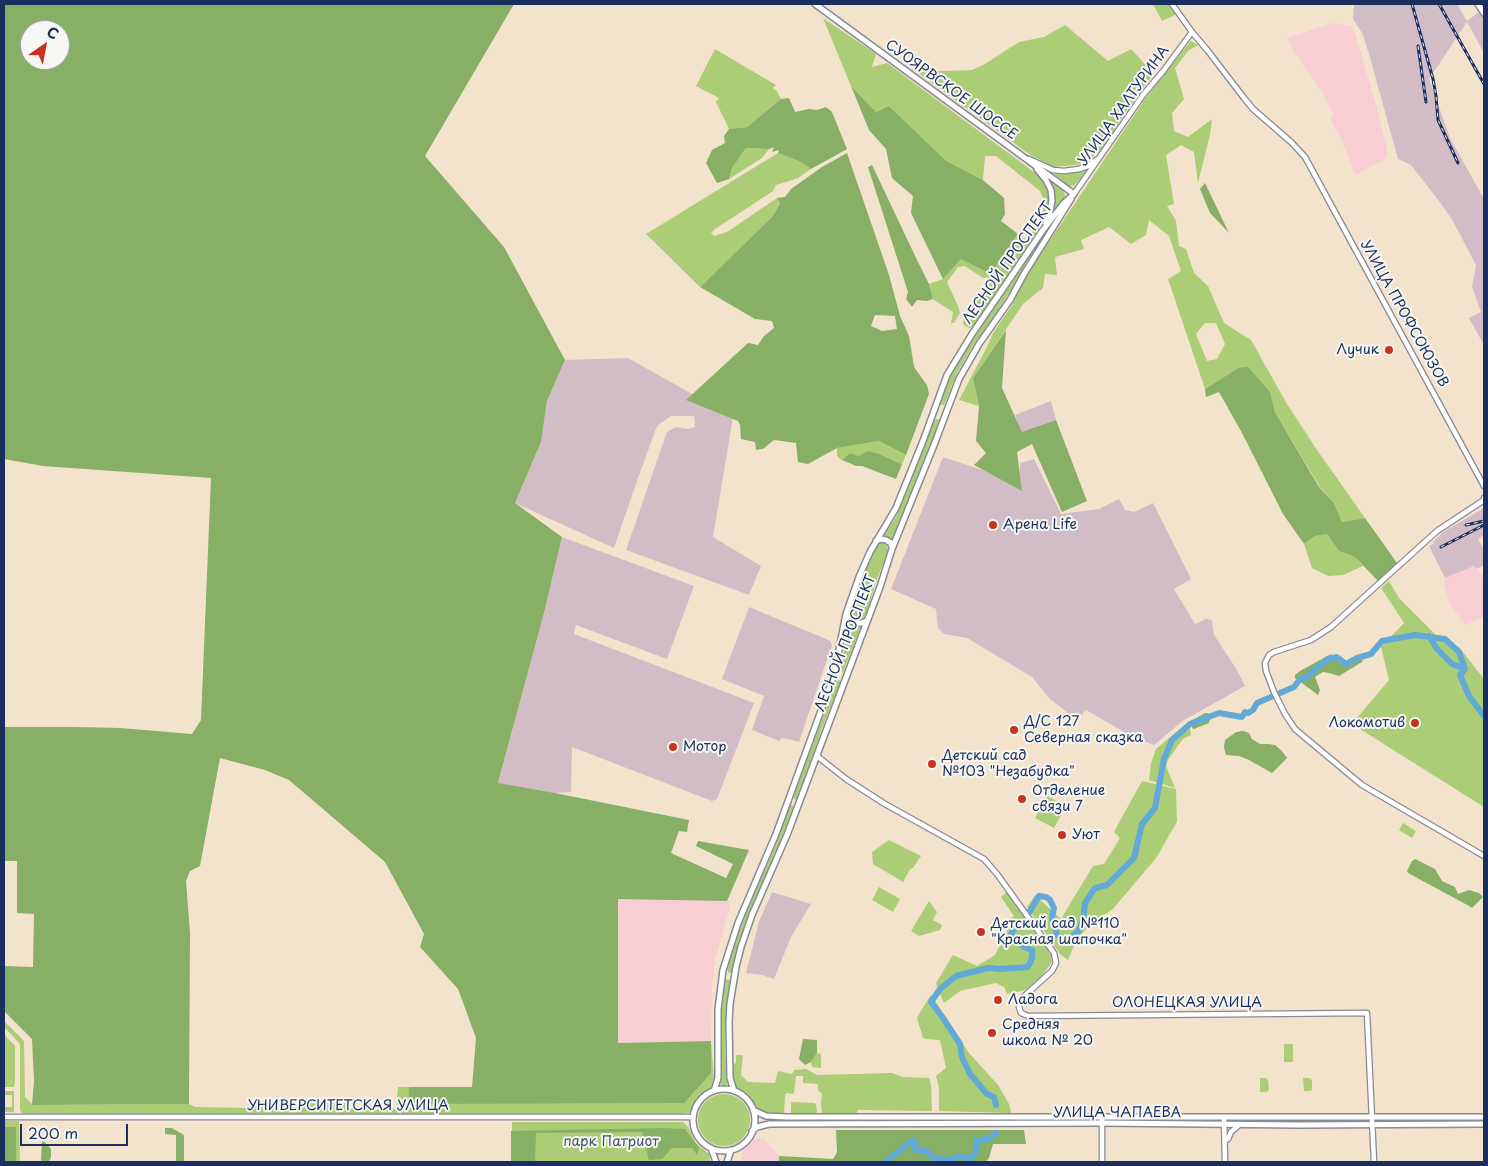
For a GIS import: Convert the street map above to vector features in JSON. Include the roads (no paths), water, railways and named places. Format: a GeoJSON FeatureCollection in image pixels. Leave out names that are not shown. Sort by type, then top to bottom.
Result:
{"type":"FeatureCollection","features":[{"type":"Feature","properties":{"kind":"main road","name":"СУОЯРВСКОЕ ШОССЕ"},"geometry":{"type":"LineString","coordinates":[[815,4],[1074,194]]}},
{"type":"Feature","properties":{"kind":"main road"},"geometry":{"type":"LineString","coordinates":[[1478,4],[1484,13]]}},
{"type":"Feature","properties":{"kind":"main road","name":"УЛИЦА ПРОФСОЮЗОВ"},"geometry":{"type":"LineString","coordinates":[[1173,5],[1192,32],[1253,108],[1291,142],[1302,155],[1356,250],[1484,486]]}},
{"type":"Feature","properties":{"kind":"main road","name":"УЛИЦА ХАЛТУРИНА"},"geometry":{"type":"LineString","coordinates":[[1074,194],[1143,95],[1192,32]]}},
{"type":"Feature","properties":{"kind":"main road"},"geometry":{"type":"LineString","coordinates":[[1024,157],[1054,170],[1064,171],[1088,166],[1101,156]]}},
{"type":"Feature","properties":{"kind":"main road"},"geometry":{"type":"LineString","coordinates":[[1024,157],[1046,180],[1050,190],[1052,200],[1050,212],[1043,230]]}},
{"type":"Feature","properties":{"kind":"main road","name":"ЛЕСНОЙ ПРОСПЕКТ"},"geometry":{"type":"LineString","coordinates":[[714,1091],[718,1078],[718,1009],[723,970],[738,924],[770,852],[834,675],[846,614],[859,576],[876,541],[896,508],[947,375],[1043,230],[1064,203],[1074,194]]}},
{"type":"Feature","properties":{"kind":"main road","name":"ЛЕСНОЙ ПРОСПЕКТ"},"geometry":{"type":"LineString","coordinates":[[734,1091],[730,1078],[729,1022],[733,980],[741,947],[750,922],[781,850],[867,621],[892,548],[934,445],[958,379],[1010,300],[1074,194]]}},
{"type":"Feature","properties":{"kind":"main road"},"geometry":{"type":"LineString","coordinates":[[936,405],[938,408],[946,409]]}},
{"type":"Feature","properties":{"kind":"main road"},"geometry":{"type":"LineString","coordinates":[[932,417],[940,418],[942,421]]}},
{"type":"Feature","properties":{"kind":"main road"},"geometry":{"type":"LineString","coordinates":[[1484,499],[1437,532],[1331,627],[1310,640],[1268,655],[1265,663],[1266,671],[1277,699],[1296,729],[1362,785],[1484,856]]}},
{"type":"Feature","properties":{"kind":"main road"},"geometry":{"type":"LineString","coordinates":[[876,541],[886,540],[891,543],[892,548]]}},
{"type":"Feature","properties":{"kind":"main road"},"geometry":{"type":"LineString","coordinates":[[846,614],[850,620],[856,623],[867,621]]}},
{"type":"Feature","properties":{"kind":"main road"},"geometry":{"type":"LineString","coordinates":[[834,675],[841,675],[845,679]]}},
{"type":"Feature","properties":{"kind":"main road","name":"ОЛОНЕЦКАЯ УЛИЦА"},"geometry":{"type":"LineString","coordinates":[[817,756],[885,804],[984,859],[997,874],[1054,953],[1056,963],[1052,971],[1020,1000],[1019,1007],[1021,1013],[1028,1016],[1367,1013],[1372,1118]]}},
{"type":"Feature","properties":{"kind":"main road"},"geometry":{"type":"LineString","coordinates":[[789,799],[792,803],[799,802]]}},
{"type":"Feature","properties":{"kind":"main road"},"geometry":{"type":"LineString","coordinates":[[723,970],[728,975],[735,973]]}},
{"type":"Feature","properties":{"kind":"main road"},"geometry":{"type":"LineString","coordinates":[[722,980],[728,977],[733,980]]}},
{"type":"Feature","properties":{"kind":"main road"},"geometry":{"type":"LineString","coordinates":[[724,1089],[734,1091],[742,1095],[753,1110],[754,1124],[752,1131],[745,1142],[732,1150],[711,1148],[695,1132],[694,1111],[704,1097],[714,1091],[724,1089]]}},
{"type":"Feature","properties":{"kind":"main road","name":"УЛИЦА ЧАПАЕВА"},"geometry":{"type":"LineString","coordinates":[[753,1110],[766,1116],[787,1117],[1102,1120],[1224,1125],[1484,1124]]}},
{"type":"Feature","properties":{"kind":"main road","name":"УНИВЕРСИТЕТСКАЯ УЛИЦА"},"geometry":{"type":"LineString","coordinates":[[4,1117],[693,1117]]}},
{"type":"Feature","properties":{"kind":"main road","name":"УЛИЦА ЧАПАЕВА"},"geometry":{"type":"LineString","coordinates":[[752,1131],[769,1124],[1224,1118],[1484,1117]]}},
{"type":"Feature","properties":{"kind":"main road"},"geometry":{"type":"LineString","coordinates":[[1224,1118],[1225,1162]]}},
{"type":"Feature","properties":{"kind":"main road"},"geometry":{"type":"LineString","coordinates":[[1372,1118],[1374,1162]]}},
{"type":"Feature","properties":{"kind":"main road"},"geometry":{"type":"LineString","coordinates":[[1102,1120],[1102,1162]]}},
{"type":"Feature","properties":{"kind":"main road"},"geometry":{"type":"LineString","coordinates":[[1225,1141],[1239,1125]]}},
{"type":"Feature","properties":{"kind":"main road"},"geometry":{"type":"LineString","coordinates":[[711,1148],[716,1162]]}},
{"type":"Feature","properties":{"kind":"main road"},"geometry":{"type":"LineString","coordinates":[[727,1162],[732,1150]]}},
{"type":"Feature","properties":{"kind":"waterway"},"geometry":{"type":"LineString","coordinates":[[996,1105],[994,1097],[987,1094],[970,1074],[962,1057],[960,1044],[931,1002],[940,989],[956,976],[988,968],[1028,967],[1032,958],[1032,950],[1024,947],[1011,936],[1013,930],[1024,921],[1039,896],[1050,900],[1054,908],[1052,918],[1057,935],[1067,940],[1078,932],[1083,920],[1085,903],[1095,888],[1107,885],[1134,858],[1142,824],[1155,808],[1164,759],[1172,740],[1190,724],[1219,713],[1242,717],[1245,712],[1248,713],[1253,710],[1257,703],[1294,687],[1300,679],[1307,677],[1326,660],[1337,657],[1346,664],[1371,654],[1382,641],[1415,635],[1445,639],[1459,652],[1465,669],[1460,675],[1469,696],[1484,716]]}},
{"type":"Feature","properties":{"kind":"waterway"},"geometry":{"type":"LineString","coordinates":[[1429,636],[1437,649],[1452,664],[1465,669]]}},
{"type":"Feature","properties":{"kind":"waterway"},"geometry":{"type":"LineString","coordinates":[[885,1162],[913,1140],[916,1143],[914,1148],[917,1151],[927,1151],[932,1157],[946,1160],[961,1156],[970,1160],[976,1151],[976,1141],[990,1138],[996,1133]]}},
{"type":"Feature","properties":{"kind":"railway"},"geometry":{"type":"LineString","coordinates":[[1412,4],[1433,79],[1438,120],[1458,163]]}},
{"type":"Feature","properties":{"kind":"railway"},"geometry":{"type":"LineString","coordinates":[[1439,4],[1484,84]]}},
{"type":"Feature","properties":{"kind":"railway"},"geometry":{"type":"LineString","coordinates":[[1418,46],[1426,102]]}},
{"type":"Feature","properties":{"kind":"railway"},"geometry":{"type":"LineString","coordinates":[[1466,525],[1484,521]]}},
{"type":"Feature","properties":{"kind":"railway"},"geometry":{"type":"LineString","coordinates":[[1441,547],[1484,525]]}},
{"type":"Feature","properties":{"kind":"place","name":"Лучик"},"geometry":{"type":"Point","coordinates":[1389,350]}},
{"type":"Feature","properties":{"kind":"place","name":"Арена Life"},"geometry":{"type":"Point","coordinates":[993,525]}},
{"type":"Feature","properties":{"kind":"place","name":"Локомотив"},"geometry":{"type":"Point","coordinates":[1415,723]}},
{"type":"Feature","properties":{"kind":"place","name":"Д/С 127 Северная сказка"},"geometry":{"type":"Point","coordinates":[1014,730]}},
{"type":"Feature","properties":{"kind":"place","name":"Мотор"},"geometry":{"type":"Point","coordinates":[673,747]}},
{"type":"Feature","properties":{"kind":"place","name":"Детский сад №103 \"Незабудка\""},"geometry":{"type":"Point","coordinates":[932,764]}},
{"type":"Feature","properties":{"kind":"place","name":"Отделение связи 7"},"geometry":{"type":"Point","coordinates":[1022,799]}},
{"type":"Feature","properties":{"kind":"place","name":"Уют"},"geometry":{"type":"Point","coordinates":[1062,835]}},
{"type":"Feature","properties":{"kind":"place","name":"Детский сад №110 \"Красная шапочка\""},"geometry":{"type":"Point","coordinates":[981,932]}},
{"type":"Feature","properties":{"kind":"place","name":"Ладога"},"geometry":{"type":"Point","coordinates":[998,1000]}},
{"type":"Feature","properties":{"kind":"place","name":"Средняя школа № 20"},"geometry":{"type":"Point","coordinates":[992,1033]}},
{"type":"Feature","properties":{"kind":"park label","name":"парк Патриот"},"geometry":{"type":"Point","coordinates":[611,1142]}}]}
